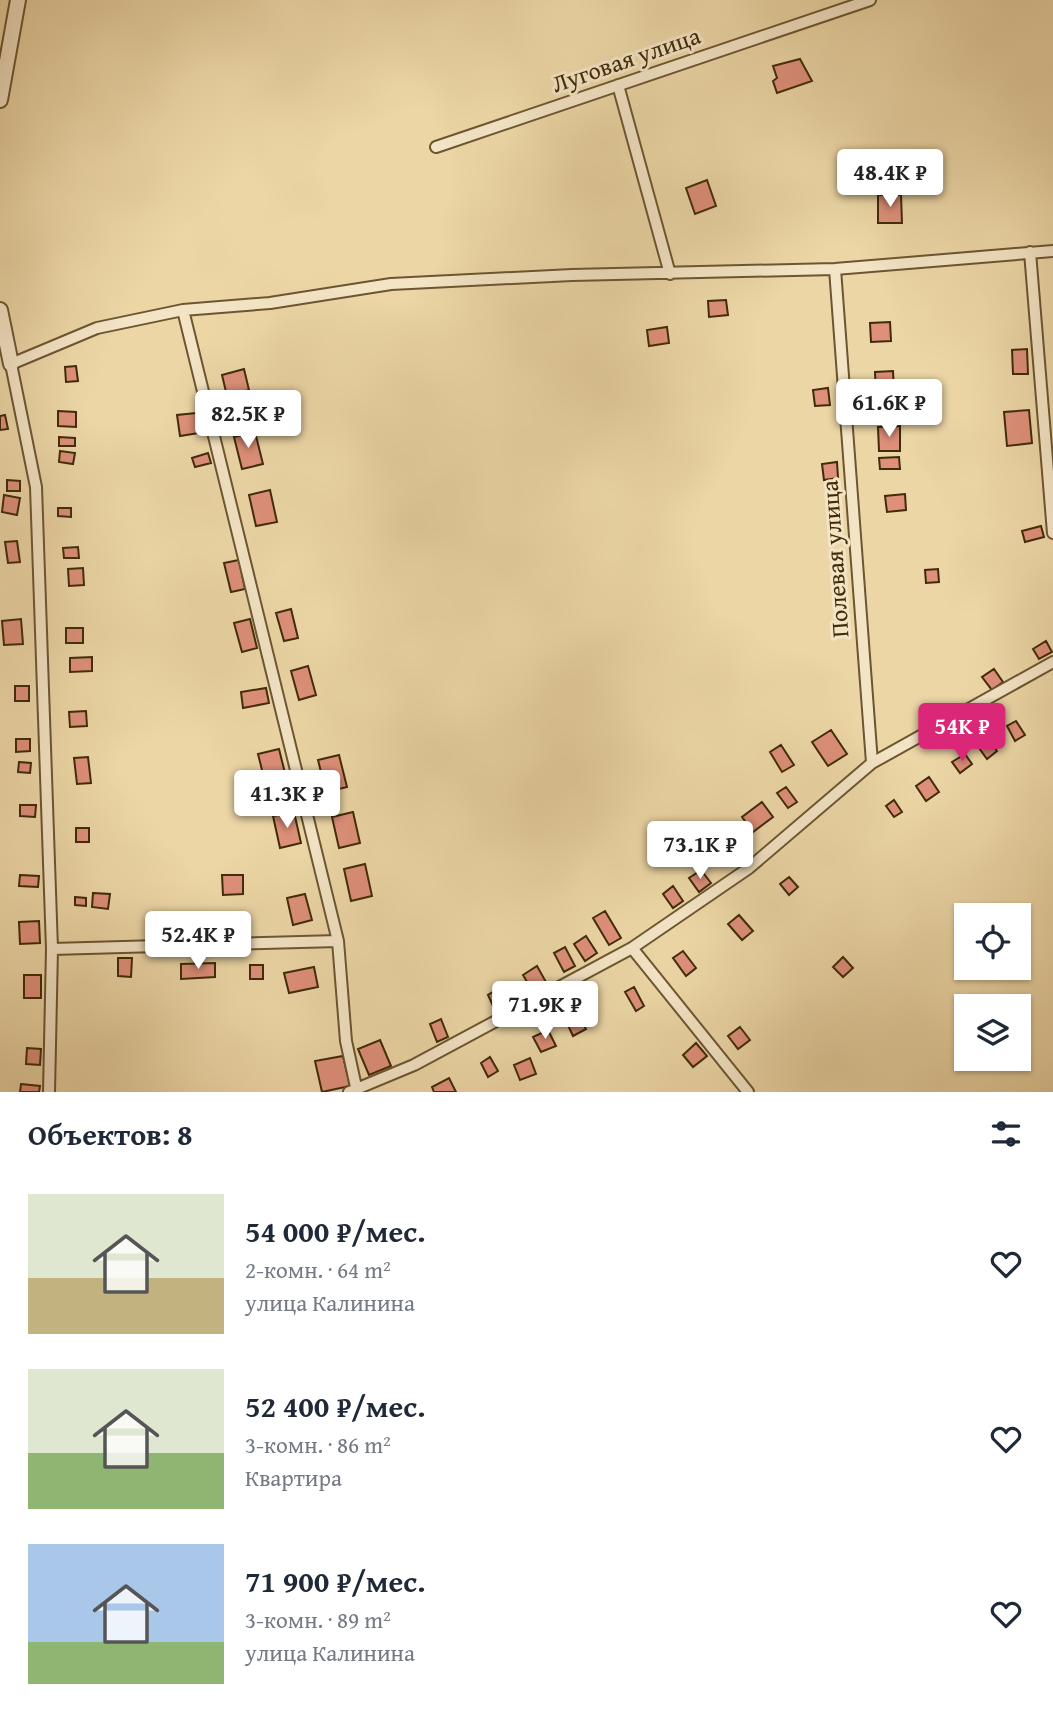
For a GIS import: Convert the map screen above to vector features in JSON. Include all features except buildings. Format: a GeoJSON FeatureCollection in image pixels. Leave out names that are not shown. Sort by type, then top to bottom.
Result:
{"type":"FeatureCollection","features":[{"type":"Feature","properties":{"kind":"street"},"geometry":{"type":"LineString","coordinates":[[0,100],[18,0]]}},
{"type":"Feature","properties":{"kind":"street","name":"Луговая улица"},"geometry":{"type":"LineString","coordinates":[[436,146],[870,0]]}},
{"type":"Feature","properties":{"kind":"street"},"geometry":{"type":"LineString","coordinates":[[618,85],[670,274]]}},
{"type":"Feature","properties":{"kind":"street"},"geometry":{"type":"LineString","coordinates":[[11,364],[97,328],[183,310],[270,303],[391,284],[572,275],[835,269],[1053,251]]}},
{"type":"Feature","properties":{"kind":"street"},"geometry":{"type":"LineString","coordinates":[[1030,252],[1053,533]]}},
{"type":"Feature","properties":{"kind":"street","name":"Полевая улица"},"geometry":{"type":"LineString","coordinates":[[835,269],[872,763]]}},
{"type":"Feature","properties":{"kind":"street"},"geometry":{"type":"LineString","coordinates":[[0,310],[36,487],[52,949],[49,1092]]}},
{"type":"Feature","properties":{"kind":"street"},"geometry":{"type":"LineString","coordinates":[[183,310],[338,942],[352,1090],[414,1065],[632,948],[749,868],[872,763],[1053,662]]}},
{"type":"Feature","properties":{"kind":"street"},"geometry":{"type":"LineString","coordinates":[[52,949],[338,942]]}},
{"type":"Feature","properties":{"kind":"street"},"geometry":{"type":"LineString","coordinates":[[632,948],[748,1092]]}}]}
